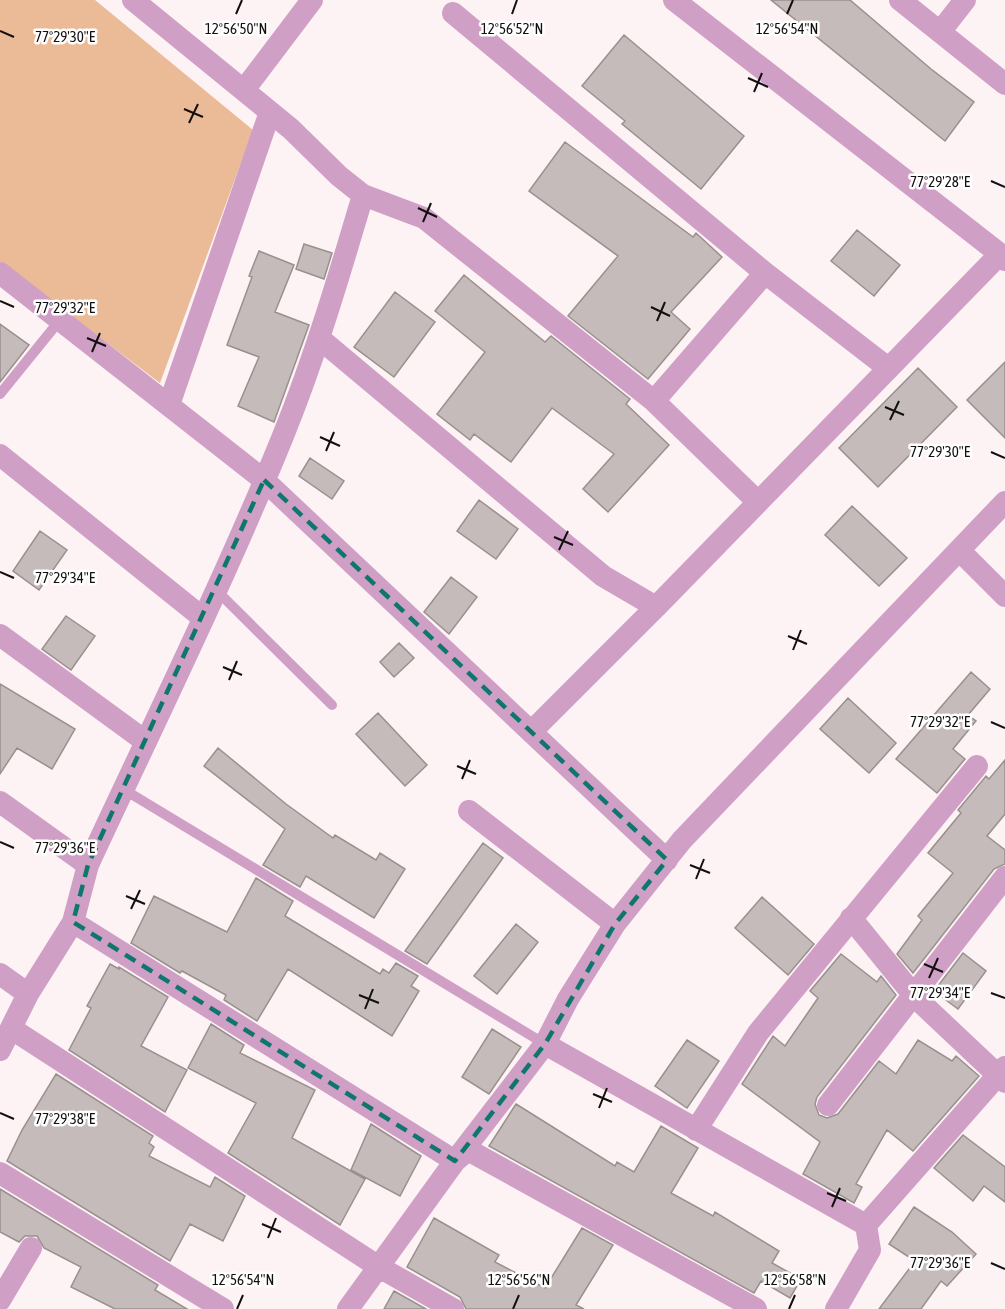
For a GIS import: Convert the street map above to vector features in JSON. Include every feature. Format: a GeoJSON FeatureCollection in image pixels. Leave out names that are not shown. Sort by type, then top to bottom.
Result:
{"type":"FeatureCollection","features":[{"type":"Feature","properties":{"kind":"street"},"geometry":{"type":"LineString","coordinates":[[244,90],[312,0]]}},
{"type":"Feature","properties":{"kind":"street"},"geometry":{"type":"LineString","coordinates":[[531,732],[888,368],[1002,257],[674,0]]}},
{"type":"Feature","properties":{"kind":"street"},"geometry":{"type":"LineString","coordinates":[[900,0],[1005,84]]}},
{"type":"Feature","properties":{"kind":"street"},"geometry":{"type":"LineString","coordinates":[[940,32],[965,0]]}},
{"type":"Feature","properties":{"kind":"street"},"geometry":{"type":"LineString","coordinates":[[142,2],[363,195],[424,218],[654,401],[758,502]]}},
{"type":"Feature","properties":{"kind":"street"},"geometry":{"type":"LineString","coordinates":[[453,13],[765,273],[888,368]]}},
{"type":"Feature","properties":{"kind":"street"},"geometry":{"type":"LineString","coordinates":[[169,405],[270,112]]}},
{"type":"Feature","properties":{"kind":"street"},"geometry":{"type":"LineString","coordinates":[[0,1050],[28,994],[73,922],[88,865],[216,590],[264,480],[319,338],[363,195]]}},
{"type":"Feature","properties":{"kind":"street"},"geometry":{"type":"LineString","coordinates":[[0,273],[264,480],[667,860]]}},
{"type":"Feature","properties":{"kind":"street"},"geometry":{"type":"LineString","coordinates":[[654,401],[765,273]]}},
{"type":"Feature","properties":{"kind":"street"},"geometry":{"type":"LineString","coordinates":[[319,338],[603,576],[656,607]]}},
{"type":"Feature","properties":{"kind":"street"},"geometry":{"type":"LineString","coordinates":[[0,455],[202,618]]}},
{"type":"Feature","properties":{"kind":"street"},"geometry":{"type":"LineString","coordinates":[[348,1309],[454,1161],[545,1044],[568,999],[615,924],[667,860],[1005,502]]}},
{"type":"Feature","properties":{"kind":"street"},"geometry":{"type":"LineString","coordinates":[[959,550],[1005,596]]}},
{"type":"Feature","properties":{"kind":"street"},"geometry":{"type":"LineString","coordinates":[[0,635],[145,741]]}},
{"type":"Feature","properties":{"kind":"street"},"geometry":{"type":"LineString","coordinates":[[696,1130],[758,1033],[977,766]]}},
{"type":"Feature","properties":{"kind":"street"},"geometry":{"type":"LineString","coordinates":[[0,802],[88,865]]}},
{"type":"Feature","properties":{"kind":"street"},"geometry":{"type":"LineString","coordinates":[[469,811],[615,924]]}},
{"type":"Feature","properties":{"kind":"street"},"geometry":{"type":"LineString","coordinates":[[828,1105],[1005,877]]}},
{"type":"Feature","properties":{"kind":"street"},"geometry":{"type":"LineString","coordinates":[[851,918],[914,995],[1002,1075],[866,1225]]}},
{"type":"Feature","properties":{"kind":"street"},"geometry":{"type":"LineString","coordinates":[[73,922],[454,1161]]}},
{"type":"Feature","properties":{"kind":"street"},"geometry":{"type":"LineString","coordinates":[[0,974],[28,994]]}},
{"type":"Feature","properties":{"kind":"street"},"geometry":{"type":"LineString","coordinates":[[12,1029],[379,1267],[453,1309]]}},
{"type":"Feature","properties":{"kind":"street"},"geometry":{"type":"LineString","coordinates":[[545,1044],[866,1225]]}},
{"type":"Feature","properties":{"kind":"street"},"geometry":{"type":"LineString","coordinates":[[454,1161],[468,1150],[756,1309]]}},
{"type":"Feature","properties":{"kind":"street"},"geometry":{"type":"LineString","coordinates":[[0,1173],[223,1309]]}},
{"type":"Feature","properties":{"kind":"street"},"geometry":{"type":"LineString","coordinates":[[836,1309],[870,1250],[866,1225]]}},
{"type":"Feature","properties":{"kind":"street"},"geometry":{"type":"LineString","coordinates":[[0,1300],[32,1248]]}},
{"type":"Feature","properties":{"kind":"lane"},"geometry":{"type":"LineString","coordinates":[[0,394],[60,320]]}},
{"type":"Feature","properties":{"kind":"lane"},"geometry":{"type":"LineString","coordinates":[[216,590],[332,705]]}},
{"type":"Feature","properties":{"kind":"lane"},"geometry":{"type":"LineString","coordinates":[[123,789],[545,1044]]}},
{"type":"Feature","properties":{"kind":"highlighted area"},"geometry":{"type":"Polygon","coordinates":[[[264,480],[667,860],[615,924],[545,1044],[455,1161],[73,922],[88,865],[264,480]]]}},
{"type":"Feature","properties":{"kind":"shaded area"},"geometry":{"type":"Polygon","coordinates":[[[0,0],[95,0],[253,130],[160,383],[0,262],[0,0]]]}},
{"type":"Feature","properties":{"kind":"building"},"geometry":{"type":"Polygon","coordinates":[[[771,0],[850,0],[931,69],[974,102],[945,141],[771,0]]]}},
{"type":"Feature","properties":{"kind":"building"},"geometry":{"type":"Polygon","coordinates":[[[624,35],[744,136],[701,189],[622,124],[625,121],[582,86],[624,35]]]}},
{"type":"Feature","properties":{"kind":"building"},"geometry":{"type":"Polygon","coordinates":[[[565,142],[693,237],[696,233],[722,257],[671,312],[690,329],[648,379],[568,316],[618,256],[529,191],[565,142]]]}},
{"type":"Feature","properties":{"kind":"building"},"geometry":{"type":"Polygon","coordinates":[[[857,230],[900,265],[874,296],[831,261],[857,230]]]}},
{"type":"Feature","properties":{"kind":"building"},"geometry":{"type":"Polygon","coordinates":[[[304,244],[332,253],[324,279],[296,269],[304,244]]]}},
{"type":"Feature","properties":{"kind":"building"},"geometry":{"type":"Polygon","coordinates":[[[259,251],[294,265],[275,312],[309,325],[274,422],[238,406],[259,357],[227,345],[259,251]]]}},
{"type":"Feature","properties":{"kind":"building"},"geometry":{"type":"Polygon","coordinates":[[[464,275],[545,342],[551,336],[630,399],[626,404],[669,445],[608,512],[583,489],[614,454],[552,408],[511,462],[474,434],[470,440],[437,414],[485,352],[435,311],[464,275]]]}},
{"type":"Feature","properties":{"kind":"building"},"geometry":{"type":"Polygon","coordinates":[[[395,292],[435,322],[394,377],[354,347],[395,292]]]}},
{"type":"Feature","properties":{"kind":"building"},"geometry":{"type":"Polygon","coordinates":[[[0,324],[29,345],[0,382],[0,324]]]}},
{"type":"Feature","properties":{"kind":"building"},"geometry":{"type":"Polygon","coordinates":[[[1005,362],[1005,438],[967,400],[1005,362]]]}},
{"type":"Feature","properties":{"kind":"building"},"geometry":{"type":"Polygon","coordinates":[[[918,368],[957,407],[878,487],[839,448],[918,368]]]}},
{"type":"Feature","properties":{"kind":"building"},"geometry":{"type":"Polygon","coordinates":[[[310,458],[344,481],[332,499],[299,476],[310,458]]]}},
{"type":"Feature","properties":{"kind":"building"},"geometry":{"type":"Polygon","coordinates":[[[479,500],[518,529],[496,559],[457,531],[479,500]]]}},
{"type":"Feature","properties":{"kind":"building"},"geometry":{"type":"Polygon","coordinates":[[[852,506],[907,558],[879,586],[825,535],[852,506]]]}},
{"type":"Feature","properties":{"kind":"building"},"geometry":{"type":"Polygon","coordinates":[[[40,531],[67,550],[39,590],[13,571],[40,531]]]}},
{"type":"Feature","properties":{"kind":"building"},"geometry":{"type":"Polygon","coordinates":[[[451,577],[477,597],[449,634],[424,612],[451,577]]]}},
{"type":"Feature","properties":{"kind":"building"},"geometry":{"type":"Polygon","coordinates":[[[66,616],[95,636],[71,670],[42,649],[66,616]]]}},
{"type":"Feature","properties":{"kind":"building"},"geometry":{"type":"Polygon","coordinates":[[[399,643],[414,658],[394,677],[380,662],[399,643]]]}},
{"type":"Feature","properties":{"kind":"building"},"geometry":{"type":"Polygon","coordinates":[[[971,672],[990,689],[968,715],[976,721],[953,749],[965,759],[937,793],[896,759],[971,672]]]}},
{"type":"Feature","properties":{"kind":"building"},"geometry":{"type":"Polygon","coordinates":[[[0,684],[75,729],[52,769],[17,748],[0,774],[0,684]]]}},
{"type":"Feature","properties":{"kind":"building"},"geometry":{"type":"Polygon","coordinates":[[[848,698],[896,743],[869,773],[820,729],[848,698]]]}},
{"type":"Feature","properties":{"kind":"building"},"geometry":{"type":"Polygon","coordinates":[[[378,713],[427,765],[405,786],[356,734],[378,713]]]}},
{"type":"Feature","properties":{"kind":"building"},"geometry":{"type":"Polygon","coordinates":[[[218,748],[286,804],[333,838],[335,835],[376,860],[380,853],[405,869],[374,918],[306,876],[300,887],[263,865],[285,829],[204,766],[218,748]]]}},
{"type":"Feature","properties":{"kind":"building"},"geometry":{"type":"Polygon","coordinates":[[[1005,760],[1005,814],[987,836],[1005,850],[1005,864],[994,869],[913,973],[897,954],[922,920],[918,916],[953,873],[928,853],[961,813],[958,810],[986,776],[989,779],[1005,760]]]}},
{"type":"Feature","properties":{"kind":"building"},"geometry":{"type":"Polygon","coordinates":[[[483,843],[503,858],[427,964],[405,951],[483,843]]]}},
{"type":"Feature","properties":{"kind":"building"},"geometry":{"type":"Polygon","coordinates":[[[256,878],[293,901],[285,916],[380,974],[383,969],[389,973],[396,963],[418,976],[411,986],[419,991],[392,1036],[288,969],[257,1021],[224,1000],[226,995],[182,971],[180,973],[131,943],[154,896],[227,932],[256,878]]]}},
{"type":"Feature","properties":{"kind":"building"},"geometry":{"type":"Polygon","coordinates":[[[762,897],[814,944],[788,975],[735,928],[762,897]]]}},
{"type":"Feature","properties":{"kind":"building"},"geometry":{"type":"Polygon","coordinates":[[[516,924],[538,942],[497,994],[474,976],[516,924]]]}},
{"type":"Feature","properties":{"kind":"building"},"geometry":{"type":"Polygon","coordinates":[[[963,953],[986,971],[958,1009],[934,991],[963,953]]]}},
{"type":"Feature","properties":{"kind":"building"},"geometry":{"type":"Polygon","coordinates":[[[841,954],[877,982],[881,976],[896,995],[817,1097],[815,1104],[819,1115],[827,1118],[838,1114],[879,1061],[896,1074],[918,1040],[952,1061],[956,1056],[979,1076],[913,1151],[887,1130],[856,1184],[862,1187],[854,1203],[803,1174],[820,1142],[742,1084],[773,1036],[785,1046],[818,998],[810,991],[841,954]]]}},
{"type":"Feature","properties":{"kind":"building"},"geometry":{"type":"Polygon","coordinates":[[[110,964],[119,969],[119,967],[168,997],[141,1046],[187,1070],[165,1112],[69,1050],[91,1008],[87,1006],[110,964]]]}},
{"type":"Feature","properties":{"kind":"building"},"geometry":{"type":"Polygon","coordinates":[[[211,1024],[244,1045],[240,1053],[315,1090],[292,1138],[365,1179],[340,1225],[228,1153],[256,1103],[188,1068],[211,1024]]]}},
{"type":"Feature","properties":{"kind":"building"},"geometry":{"type":"Polygon","coordinates":[[[492,1029],[521,1047],[489,1094],[462,1077],[492,1029]]]}},
{"type":"Feature","properties":{"kind":"building"},"geometry":{"type":"Polygon","coordinates":[[[687,1040],[719,1061],[687,1108],[655,1086],[687,1040]]]}},
{"type":"Feature","properties":{"kind":"building"},"geometry":{"type":"Polygon","coordinates":[[[56,1074],[153,1136],[149,1143],[154,1147],[149,1156],[210,1187],[215,1177],[245,1196],[223,1241],[190,1224],[170,1261],[7,1161],[22,1130],[56,1074]]]}},
{"type":"Feature","properties":{"kind":"building"},"geometry":{"type":"Polygon","coordinates":[[[516,1104],[615,1166],[617,1162],[634,1172],[661,1126],[698,1148],[671,1193],[713,1216],[715,1212],[779,1251],[772,1263],[801,1279],[790,1298],[761,1281],[754,1293],[489,1146],[516,1104]]]}},
{"type":"Feature","properties":{"kind":"building"},"geometry":{"type":"Polygon","coordinates":[[[371,1124],[421,1156],[400,1196],[351,1170],[371,1124]]]}},
{"type":"Feature","properties":{"kind":"building"},"geometry":{"type":"Polygon","coordinates":[[[963,1135],[1005,1167],[1005,1202],[984,1186],[973,1201],[934,1168],[963,1135]]]}},
{"type":"Feature","properties":{"kind":"building"},"geometry":{"type":"Polygon","coordinates":[[[0,1189],[158,1285],[155,1290],[187,1309],[115,1309],[71,1287],[81,1267],[44,1248],[37,1236],[25,1236],[19,1242],[0,1232],[0,1189]]]}},
{"type":"Feature","properties":{"kind":"building"},"geometry":{"type":"Polygon","coordinates":[[[914,1207],[952,1232],[976,1254],[947,1286],[941,1281],[921,1309],[879,1309],[915,1261],[889,1244],[914,1207]]]}},
{"type":"Feature","properties":{"kind":"building"},"geometry":{"type":"Polygon","coordinates":[[[434,1218],[499,1255],[495,1262],[545,1288],[582,1228],[613,1245],[576,1305],[584,1309],[466,1309],[460,1297],[407,1267],[434,1218]]]}},
{"type":"Feature","properties":{"kind":"building"},"geometry":{"type":"Polygon","coordinates":[[[394,1291],[426,1309],[384,1309],[394,1291]]]}}]}
